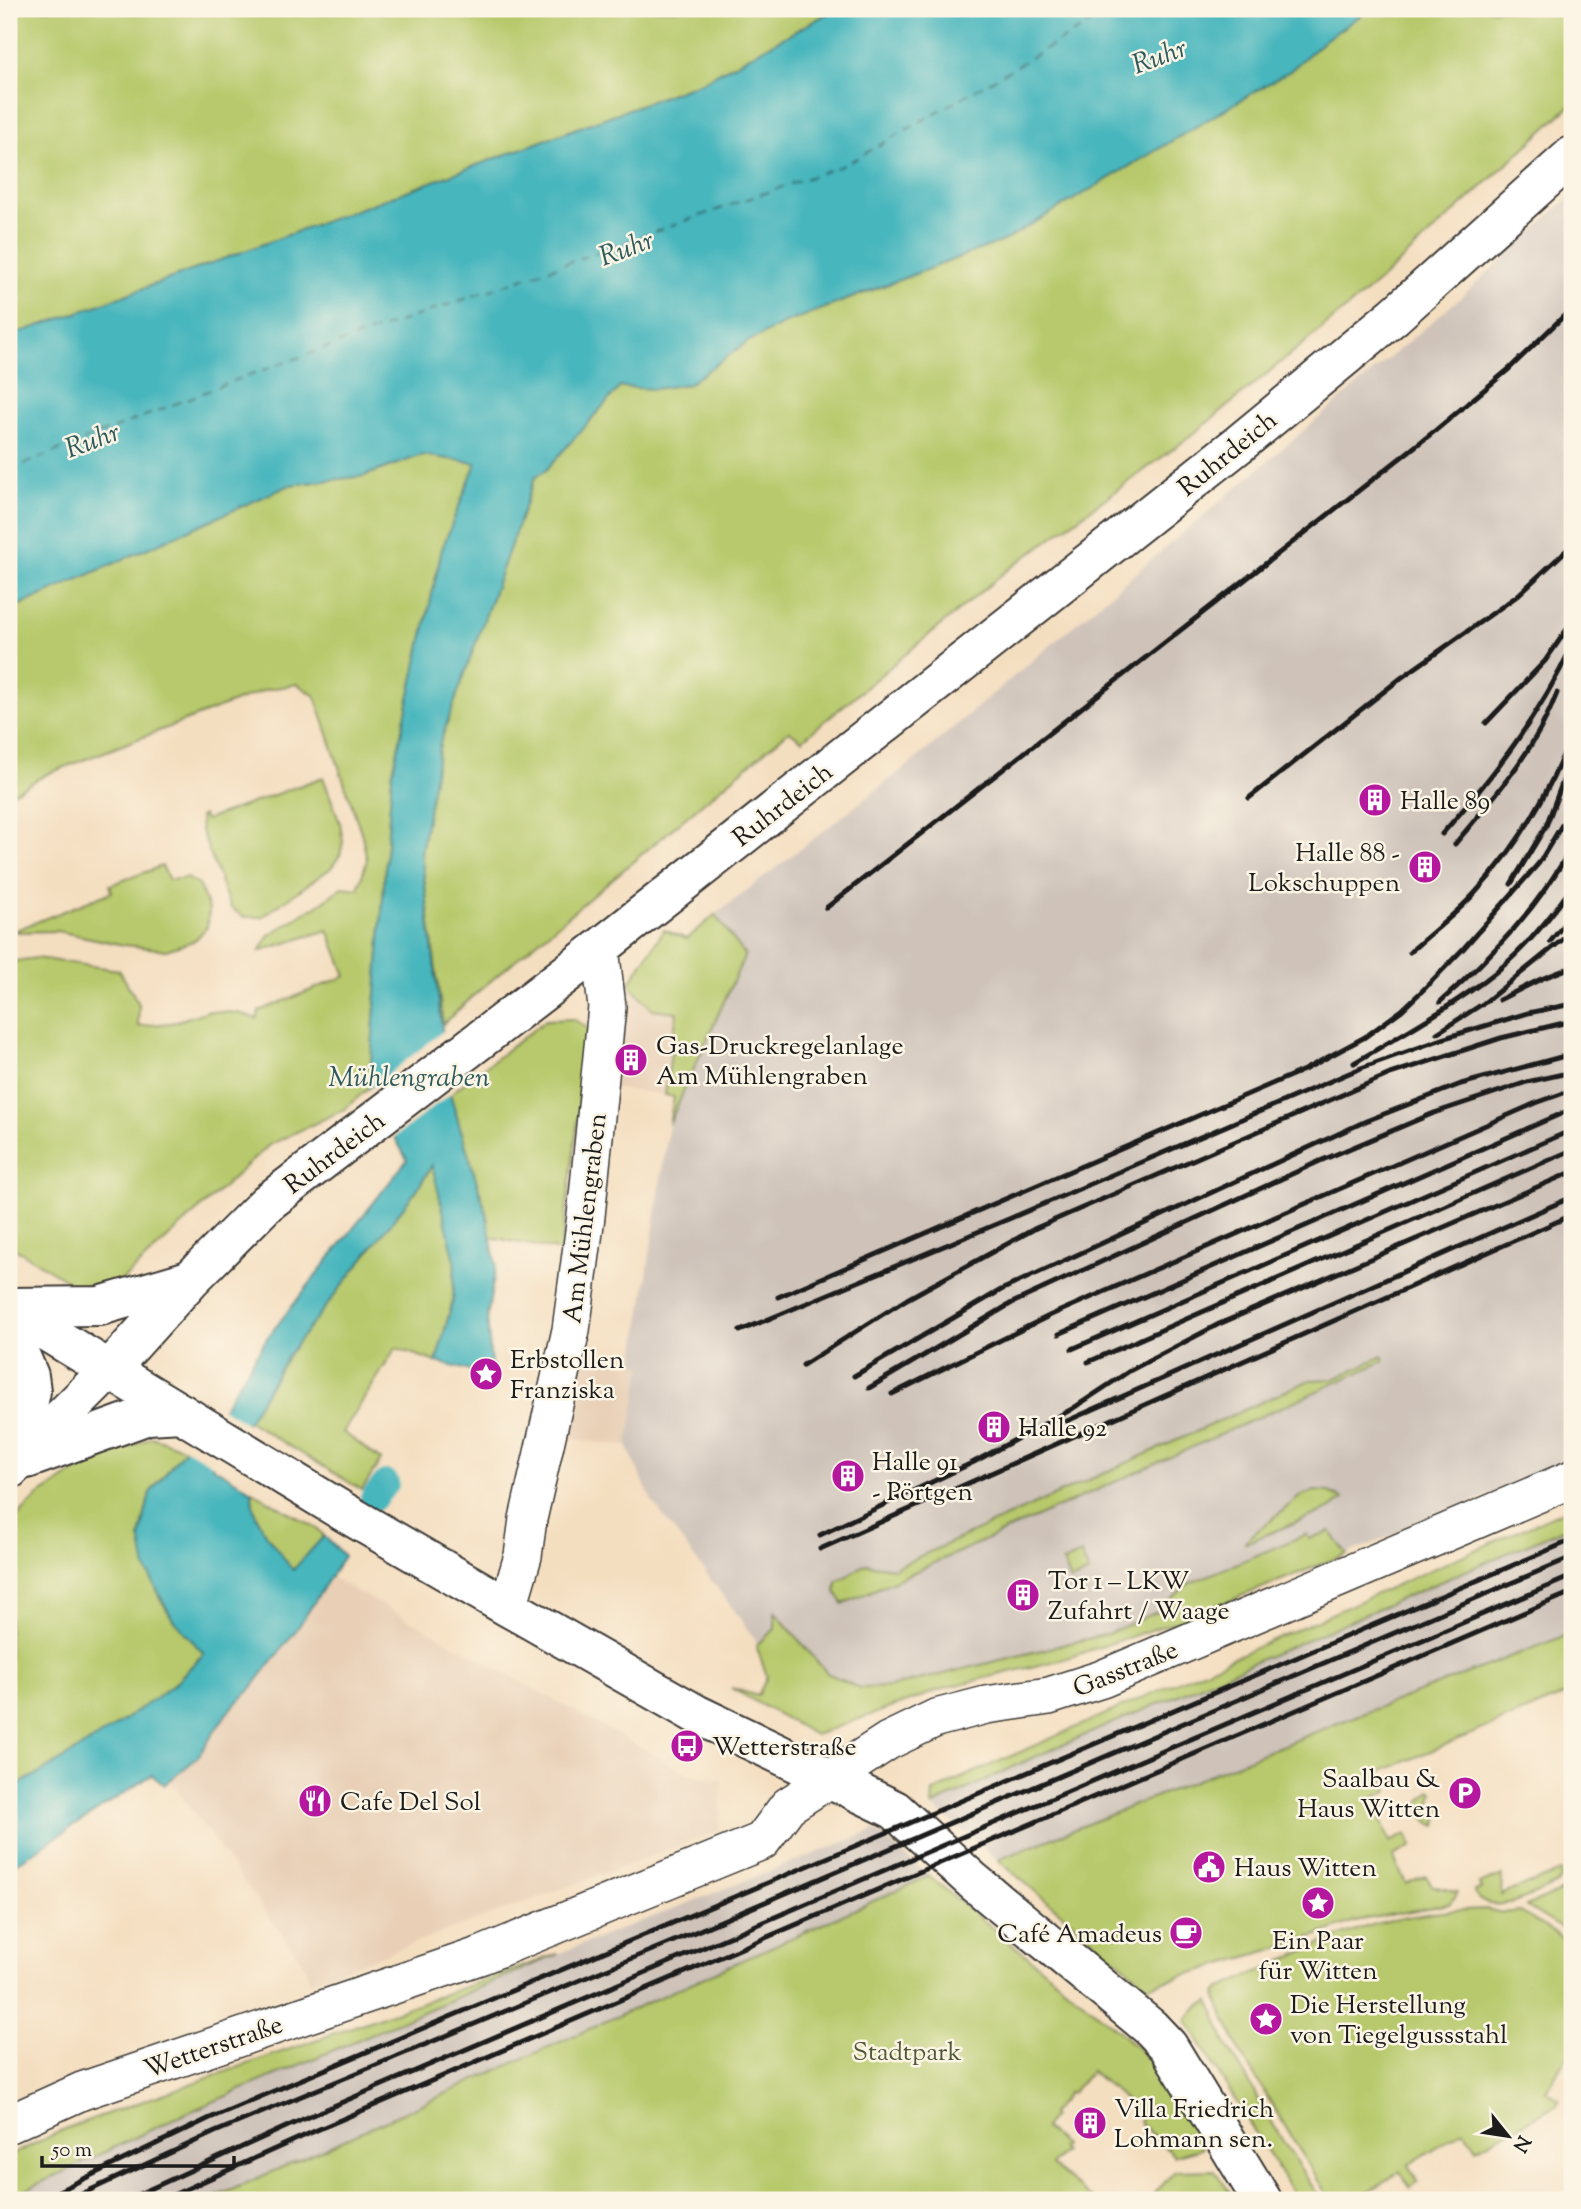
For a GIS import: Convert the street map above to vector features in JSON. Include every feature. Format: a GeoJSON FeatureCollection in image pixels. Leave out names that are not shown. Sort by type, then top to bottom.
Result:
{"type":"FeatureCollection","features":[{"type":"Feature","properties":{"kind":"main road","name":"Ruhrdeich"},"geometry":{"type":"LineString","coordinates":[[12,1466],[109,1370],[191,1279],[267,1203],[600,948],[1239,444],[1394,316],[1572,156]]}},
{"type":"Feature","properties":{"kind":"main road"},"geometry":{"type":"LineString","coordinates":[[9,1308],[100,1306],[191,1279]]}},
{"type":"Feature","properties":{"kind":"main road"},"geometry":{"type":"LineString","coordinates":[[9,1308],[344,1512],[696,1714],[895,1810],[973,1881],[1151,2028],[1168,2046],[1261,2197]]}},
{"type":"Feature","properties":{"kind":"main road"},"geometry":{"type":"LineString","coordinates":[[9,1329],[29,1376],[32,1391],[12,1466]]}},
{"type":"Feature","properties":{"kind":"main road"},"geometry":{"type":"LineString","coordinates":[[12,1466],[148,1415],[188,1418]]}},
{"type":"Feature","properties":{"kind":"street","name":"Am Mühlengraben"},"geometry":{"type":"LineString","coordinates":[[508,1607],[523,1556],[528,1519],[571,1330],[586,1216],[607,1007],[600,948]]}},
{"type":"Feature","properties":{"kind":"street","name":"Gasstraße"},"geometry":{"type":"LineString","coordinates":[[831,1779],[888,1741],[936,1718],[986,1705],[1049,1696],[1102,1679],[1572,1479]]}},
{"type":"Feature","properties":{"kind":"street","name":"Wetterstraße"},"geometry":{"type":"LineString","coordinates":[[9,2124],[82,2091],[482,1955],[762,1841],[788,1805],[831,1779]]}},
{"type":"Feature","properties":{"kind":"shaded area"},"geometry":{"type":"Polygon","coordinates":[[[1572,195],[1572,1460],[1429,1521],[1181,1620],[1064,1659],[948,1687],[840,1726],[775,1629],[756,1645],[754,1637],[652,1501],[627,1446],[642,1366],[634,1364],[669,1124],[745,955],[715,915],[915,760],[1459,299],[1572,195]]]}},
{"type":"Feature","properties":{"kind":"shaded area"},"geometry":{"type":"Polygon","coordinates":[[[629,984],[652,1009],[677,1012],[665,1095],[614,1088],[629,984]]]}},
{"type":"Feature","properties":{"kind":"shaded area"},"geometry":{"type":"Polygon","coordinates":[[[581,1355],[642,1366],[627,1446],[562,1438],[581,1355]]]}},
{"type":"Feature","properties":{"kind":"shaded area"},"geometry":{"type":"Polygon","coordinates":[[[1572,1525],[1572,1633],[1343,1721],[998,1860],[932,1806],[1030,1759],[1572,1525]]]}},
{"type":"Feature","properties":{"kind":"shaded area"},"geometry":{"type":"Polygon","coordinates":[[[333,1578],[689,1774],[722,1781],[719,1831],[309,1982],[305,1966],[170,1780],[197,1758],[227,1713],[249,1691],[333,1578]]]}},
{"type":"Feature","properties":{"kind":"shaded area"},"geometry":{"type":"Polygon","coordinates":[[[875,1830],[929,1876],[209,2200],[9,2200],[180,2116],[558,1954],[875,1830]]]}},
{"type":"Feature","properties":{"kind":"green space"},"geometry":{"type":"Polygon","coordinates":[[[9,9],[836,9],[702,82],[9,336],[9,9]]]}},
{"type":"Feature","properties":{"kind":"green space"},"geometry":{"type":"Polygon","coordinates":[[[1370,9],[1572,9],[1572,104],[1376,284],[1191,436],[1006,571],[802,740],[789,731],[481,989],[443,1024],[421,853],[440,743],[535,477],[546,470],[620,386],[654,389],[688,384],[749,341],[785,323],[1005,240],[1291,70],[1326,39],[1370,9]]]}},
{"type":"Feature","properties":{"kind":"green space"},"geometry":{"type":"Polygon","coordinates":[[[422,455],[476,463],[442,549],[392,776],[369,1088],[343,1110],[269,1145],[118,1284],[76,1286],[9,1245],[9,962],[36,958],[119,970],[139,1004],[138,1026],[171,1023],[208,1011],[239,1013],[257,1019],[259,1011],[346,976],[328,930],[260,951],[269,935],[342,887],[358,889],[367,860],[362,835],[315,696],[297,684],[265,690],[47,774],[9,795],[9,610],[290,485],[364,476],[422,455]]]}},
{"type":"Feature","properties":{"kind":"green space"},"geometry":{"type":"Polygon","coordinates":[[[323,777],[340,823],[343,842],[340,855],[331,868],[262,917],[244,917],[230,907],[201,830],[200,817],[203,815],[205,820],[323,777]]]}},
{"type":"Feature","properties":{"kind":"green space"},"geometry":{"type":"Polygon","coordinates":[[[162,866],[169,880],[187,878],[198,884],[209,909],[207,927],[194,941],[166,950],[124,945],[57,931],[16,930],[112,892],[110,885],[162,866]]]}},
{"type":"Feature","properties":{"kind":"green space"},"geometry":{"type":"Polygon","coordinates":[[[715,915],[745,955],[669,1124],[674,1097],[665,1095],[677,1012],[652,1009],[629,984],[664,930],[687,939],[715,915]]]}},
{"type":"Feature","properties":{"kind":"green space"},"geometry":{"type":"Polygon","coordinates":[[[573,1019],[585,1026],[589,1034],[561,1251],[490,1237],[486,1212],[450,1094],[546,1020],[573,1019]]]}},
{"type":"Feature","properties":{"kind":"green space"},"geometry":{"type":"Polygon","coordinates":[[[433,1165],[455,1261],[453,1300],[436,1362],[396,1348],[343,1432],[381,1460],[362,1490],[248,1421],[288,1355],[416,1191],[433,1165]]]}},
{"type":"Feature","properties":{"kind":"green space"},"geometry":{"type":"Polygon","coordinates":[[[1382,1356],[1384,1361],[843,1604],[836,1592],[837,1582],[866,1564],[894,1568],[1310,1380],[1334,1379],[1382,1356]]]}},
{"type":"Feature","properties":{"kind":"green space"},"geometry":{"type":"Polygon","coordinates":[[[152,1437],[185,1449],[150,1493],[140,1537],[159,1597],[172,1618],[204,1653],[173,1685],[116,1726],[9,1789],[9,1525],[38,1496],[83,1467],[152,1437]]]}},
{"type":"Feature","properties":{"kind":"green space"},"geometry":{"type":"Polygon","coordinates":[[[252,1491],[319,1530],[324,1536],[294,1571],[260,1524],[255,1513],[252,1491]]]}},
{"type":"Feature","properties":{"kind":"green space"},"geometry":{"type":"Polygon","coordinates":[[[1314,1491],[1329,1492],[1343,1499],[1331,1508],[1246,1543],[1245,1541],[1302,1495],[1314,1491]]]}},
{"type":"Feature","properties":{"kind":"green space"},"geometry":{"type":"Polygon","coordinates":[[[1572,1507],[1572,1525],[1030,1759],[932,1806],[933,1792],[957,1780],[1572,1507]]]}},
{"type":"Feature","properties":{"kind":"green space"},"geometry":{"type":"Polygon","coordinates":[[[1330,1531],[1347,1554],[1181,1620],[1064,1659],[948,1687],[815,1735],[731,1688],[758,1696],[767,1677],[756,1645],[775,1629],[775,1612],[827,1673],[859,1688],[890,1687],[1107,1634],[1159,1611],[1188,1584],[1307,1534],[1309,1539],[1330,1531]]]}},
{"type":"Feature","properties":{"kind":"green space"},"geometry":{"type":"Polygon","coordinates":[[[1081,1554],[1089,1573],[1071,1581],[1063,1562],[1081,1554]]]}},
{"type":"Feature","properties":{"kind":"green space"},"geometry":{"type":"Polygon","coordinates":[[[1572,1633],[1572,1692],[1380,1772],[1388,1791],[1373,1798],[1390,1842],[1407,1834],[1412,1846],[1393,1856],[1406,1884],[1426,1876],[1433,1886],[1458,1892],[1449,1904],[1355,1921],[1304,1940],[1148,1986],[998,1860],[1343,1721],[1572,1633]]]}},
{"type":"Feature","properties":{"kind":"green space"},"geometry":{"type":"Polygon","coordinates":[[[1430,1790],[1433,1792],[1430,1808],[1440,1806],[1437,1826],[1426,1820],[1421,1811],[1420,1802],[1430,1790]]]}},
{"type":"Feature","properties":{"kind":"green space"},"geometry":{"type":"Polygon","coordinates":[[[1561,1871],[1561,1879],[1557,1884],[1513,1902],[1490,1904],[1481,1900],[1474,1891],[1481,1889],[1479,1884],[1502,1875],[1501,1895],[1561,1871]]]}},
{"type":"Feature","properties":{"kind":"green space","name":"Stadtpark"},"geometry":{"type":"Polygon","coordinates":[[[929,1876],[1120,2032],[1166,2076],[1203,2130],[1197,2139],[1202,2148],[1174,2156],[1139,2122],[1143,2115],[1091,2071],[1072,2093],[1069,2092],[1051,2114],[1053,2117],[1044,2128],[1064,2145],[1061,2148],[1064,2151],[1052,2165],[1094,2200],[209,2200],[929,1876]]]}},
{"type":"Feature","properties":{"kind":"green space"},"geometry":{"type":"Polygon","coordinates":[[[1572,1887],[1572,1935],[1526,1906],[1572,1887]]]}},
{"type":"Feature","properties":{"kind":"green space"},"geometry":{"type":"Polygon","coordinates":[[[1486,1909],[1503,1913],[1519,1911],[1572,1944],[1572,2049],[1546,2091],[1559,2099],[1557,2105],[1476,2149],[1464,2130],[1408,2165],[1418,2182],[1410,2188],[1400,2172],[1355,2200],[1330,2200],[1240,2052],[1216,1994],[1219,1989],[1368,1926],[1418,1915],[1486,1909]]]}},
{"type":"Feature","properties":{"kind":"green space"},"geometry":{"type":"Polygon","coordinates":[[[558,1954],[180,2116],[9,2198],[9,2156],[67,2128],[558,1954]]]}},
{"type":"Feature","properties":{"kind":"green space"},"geometry":{"type":"Polygon","coordinates":[[[1210,2001],[1225,2041],[1281,2138],[1321,2200],[1297,2200],[1186,2020],[1198,2006],[1210,2001]]]}},
{"type":"Feature","properties":{"kind":"green space"},"geometry":{"type":"Polygon","coordinates":[[[1214,2170],[1233,2200],[1149,2200],[1175,2171],[1214,2170]]]}},
{"type":"Feature","properties":{"kind":"water"},"geometry":{"type":"Polygon","coordinates":[[[836,9],[1370,9],[1326,39],[1291,70],[1005,240],[785,323],[749,341],[688,384],[654,389],[620,387],[546,470],[535,477],[440,743],[421,853],[450,1094],[486,1212],[496,1265],[487,1317],[492,1376],[436,1362],[453,1300],[455,1261],[432,1165],[416,1191],[288,1355],[248,1421],[212,1466],[252,1491],[252,1502],[260,1523],[293,1570],[324,1536],[344,1556],[297,1629],[249,1691],[227,1713],[197,1758],[164,1785],[152,1775],[9,1868],[9,1789],[116,1726],[173,1685],[204,1654],[172,1618],[146,1569],[140,1537],[150,1493],[185,1449],[224,1407],[267,1338],[407,1160],[369,1088],[392,776],[442,549],[476,463],[422,455],[364,476],[290,485],[9,610],[9,336],[702,82],[836,9]]]}},
{"type":"Feature","properties":{"kind":"pier"},"geometry":{"type":"Polygon","coordinates":[[[447,1028],[454,1091],[392,1139],[367,1091],[447,1028]]]}},
{"type":"Feature","properties":{"kind":"pier"},"geometry":{"type":"Polygon","coordinates":[[[220,1407],[249,1425],[217,1466],[236,1478],[183,1447],[220,1407]]]}},
{"type":"Feature","properties":{"kind":"waterway"},"geometry":{"type":"LineString","coordinates":[[373,1499],[386,1483]]}},
{"type":"Feature","properties":{"kind":"ferry route"},"geometry":{"type":"LineString","coordinates":[[9,470],[238,379],[847,164],[1115,9]]}},
{"type":"Feature","properties":{"kind":"railway"},"geometry":{"type":"LineString","coordinates":[[826,908],[1436,430],[1509,369],[1572,308]]}},
{"type":"Feature","properties":{"kind":"railway"},"geometry":{"type":"LineString","coordinates":[[1249,798],[1401,678],[1517,596],[1572,545]]}},
{"type":"Feature","properties":{"kind":"railway"},"geometry":{"type":"LineString","coordinates":[[1486,723],[1545,661],[1572,622]]}},
{"type":"Feature","properties":{"kind":"railway"},"geometry":{"type":"LineString","coordinates":[[1442,834],[1480,790],[1530,721],[1572,646]]}},
{"type":"Feature","properties":{"kind":"railway"},"geometry":{"type":"LineString","coordinates":[[1455,844],[1499,791],[1525,754],[1557,693]]}},
{"type":"Feature","properties":{"kind":"railway"},"geometry":{"type":"LineString","coordinates":[[1410,952],[1467,902],[1505,857],[1543,797],[1572,733]]}},
{"type":"Feature","properties":{"kind":"railway"},"geometry":{"type":"LineString","coordinates":[[1511,884],[1546,826],[1572,757]]}},
{"type":"Feature","properties":{"kind":"railway"},"geometry":{"type":"LineString","coordinates":[[778,1297],[1304,1070],[1365,1037],[1402,1010],[1463,949],[1539,863],[1572,808]]}},
{"type":"Feature","properties":{"kind":"railway"},"geometry":{"type":"LineString","coordinates":[[1440,1002],[1478,967],[1530,910],[1572,846]]}},
{"type":"Feature","properties":{"kind":"railway"},"geometry":{"type":"LineString","coordinates":[[1354,1063],[1444,1009],[1496,972],[1537,932],[1572,887]]}},
{"type":"Feature","properties":{"kind":"railway"},"geometry":{"type":"LineString","coordinates":[[1550,942],[1572,914]]}},
{"type":"Feature","properties":{"kind":"railway"},"geometry":{"type":"LineString","coordinates":[[1437,1033],[1484,1003],[1572,932]]}},
{"type":"Feature","properties":{"kind":"railway"},"geometry":{"type":"LineString","coordinates":[[1499,1000],[1572,967]]}},
{"type":"Feature","properties":{"kind":"railway"},"geometry":{"type":"LineString","coordinates":[[740,1331],[1361,1068],[1448,1037],[1528,1013],[1572,1004]]}},
{"type":"Feature","properties":{"kind":"railway"},"geometry":{"type":"LineString","coordinates":[[803,1365],[907,1299],[1036,1228],[1390,1074],[1501,1038],[1572,1021]]}},
{"type":"Feature","properties":{"kind":"railway"},"geometry":{"type":"LineString","coordinates":[[854,1376],[1001,1290],[1366,1121],[1461,1084],[1572,1054]]}},
{"type":"Feature","properties":{"kind":"railway"},"geometry":{"type":"LineString","coordinates":[[869,1388],[1012,1303],[1320,1161],[1434,1113],[1527,1082],[1572,1072]]}},
{"type":"Feature","properties":{"kind":"railway"},"geometry":{"type":"LineString","coordinates":[[892,1394],[1051,1315],[1536,1103],[1572,1090]]}},
{"type":"Feature","properties":{"kind":"railway"},"geometry":{"type":"LineString","coordinates":[[1059,1334],[1572,1109]]}},
{"type":"Feature","properties":{"kind":"railway"},"geometry":{"type":"LineString","coordinates":[[1072,1349],[1572,1130]]}},
{"type":"Feature","properties":{"kind":"railway"},"geometry":{"type":"LineString","coordinates":[[1088,1362],[1572,1150]]}},
{"type":"Feature","properties":{"kind":"railway"},"geometry":{"type":"LineString","coordinates":[[820,1535],[974,1462],[1072,1409],[1131,1370],[1219,1324],[1572,1172]]}},
{"type":"Feature","properties":{"kind":"railway"},"geometry":{"type":"LineString","coordinates":[[1067,1421],[1572,1197]]}},
{"type":"Feature","properties":{"kind":"railway"},"geometry":{"type":"LineString","coordinates":[[820,1549],[1572,1215]]}},
{"type":"Feature","properties":{"kind":"railway"},"geometry":{"type":"LineString","coordinates":[[40,2200],[210,2118],[1572,1540]]}},
{"type":"Feature","properties":{"kind":"railway"},"geometry":{"type":"LineString","coordinates":[[69,2200],[215,2132],[674,1941],[1572,1557]]}},
{"type":"Feature","properties":{"kind":"railway"},"geometry":{"type":"LineString","coordinates":[[126,2200],[310,2116],[1572,1576]]}},
{"type":"Feature","properties":{"kind":"railway"},"geometry":{"type":"LineString","coordinates":[[162,2200],[317,2130],[1572,1592]]}},
{"type":"Feature","properties":{"kind":"place","name":"Halle 89"},"geometry":{"type":"Point","coordinates":[1375,800]}},
{"type":"Feature","properties":{"kind":"place","name":"Halle 88 - Lokschuppen"},"geometry":{"type":"Point","coordinates":[1425,867]}},
{"type":"Feature","properties":{"kind":"place","name":"Gas-Druckregelanlage Am Mühlengraben"},"geometry":{"type":"Point","coordinates":[631,1060]}},
{"type":"Feature","properties":{"kind":"place","name":"Erbstollen Franziska"},"geometry":{"type":"Point","coordinates":[486,1374]}},
{"type":"Feature","properties":{"kind":"place","name":"Halle 92"},"geometry":{"type":"Point","coordinates":[994,1427]}},
{"type":"Feature","properties":{"kind":"place","name":"Halle 91 - Pörtgen"},"geometry":{"type":"Point","coordinates":[848,1476]}},
{"type":"Feature","properties":{"kind":"place","name":"Tor 1 – LKW Zufahrt / Waage"},"geometry":{"type":"Point","coordinates":[1023,1595]}},
{"type":"Feature","properties":{"kind":"place","name":"Wetterstraße"},"geometry":{"type":"Point","coordinates":[687,1746]}},
{"type":"Feature","properties":{"kind":"place","name":"Saalbau & Haus Witten"},"geometry":{"type":"Point","coordinates":[1465,1793]}},
{"type":"Feature","properties":{"kind":"place","name":"Cafe Del Sol"},"geometry":{"type":"Point","coordinates":[315,1801]}},
{"type":"Feature","properties":{"kind":"place","name":"Haus Witten"},"geometry":{"type":"Point","coordinates":[1209,1867]}},
{"type":"Feature","properties":{"kind":"place","name":"Ein Paar für Witten"},"geometry":{"type":"Point","coordinates":[1318,1903]}},
{"type":"Feature","properties":{"kind":"place","name":"Café Amadeus"},"geometry":{"type":"Point","coordinates":[1186,1933]}},
{"type":"Feature","properties":{"kind":"place","name":"Die Herstellung von Tiegelgussstahl"},"geometry":{"type":"Point","coordinates":[1266,2019]}},
{"type":"Feature","properties":{"kind":"place","name":"Villa Friedrich Lohmann sen."},"geometry":{"type":"Point","coordinates":[1090,2123]}},
{"type":"Feature","properties":{"kind":"water label","name":"Ruhr"},"geometry":{"type":"Point","coordinates":[1159,55]}},
{"type":"Feature","properties":{"kind":"water label","name":"Ruhr"},"geometry":{"type":"Point","coordinates":[626,247]}},
{"type":"Feature","properties":{"kind":"water label","name":"Ruhr"},"geometry":{"type":"Point","coordinates":[92,439]}},
{"type":"Feature","properties":{"kind":"water label","name":"Mühlengraben"},"geometry":{"type":"Point","coordinates":[409,1076]}}]}
